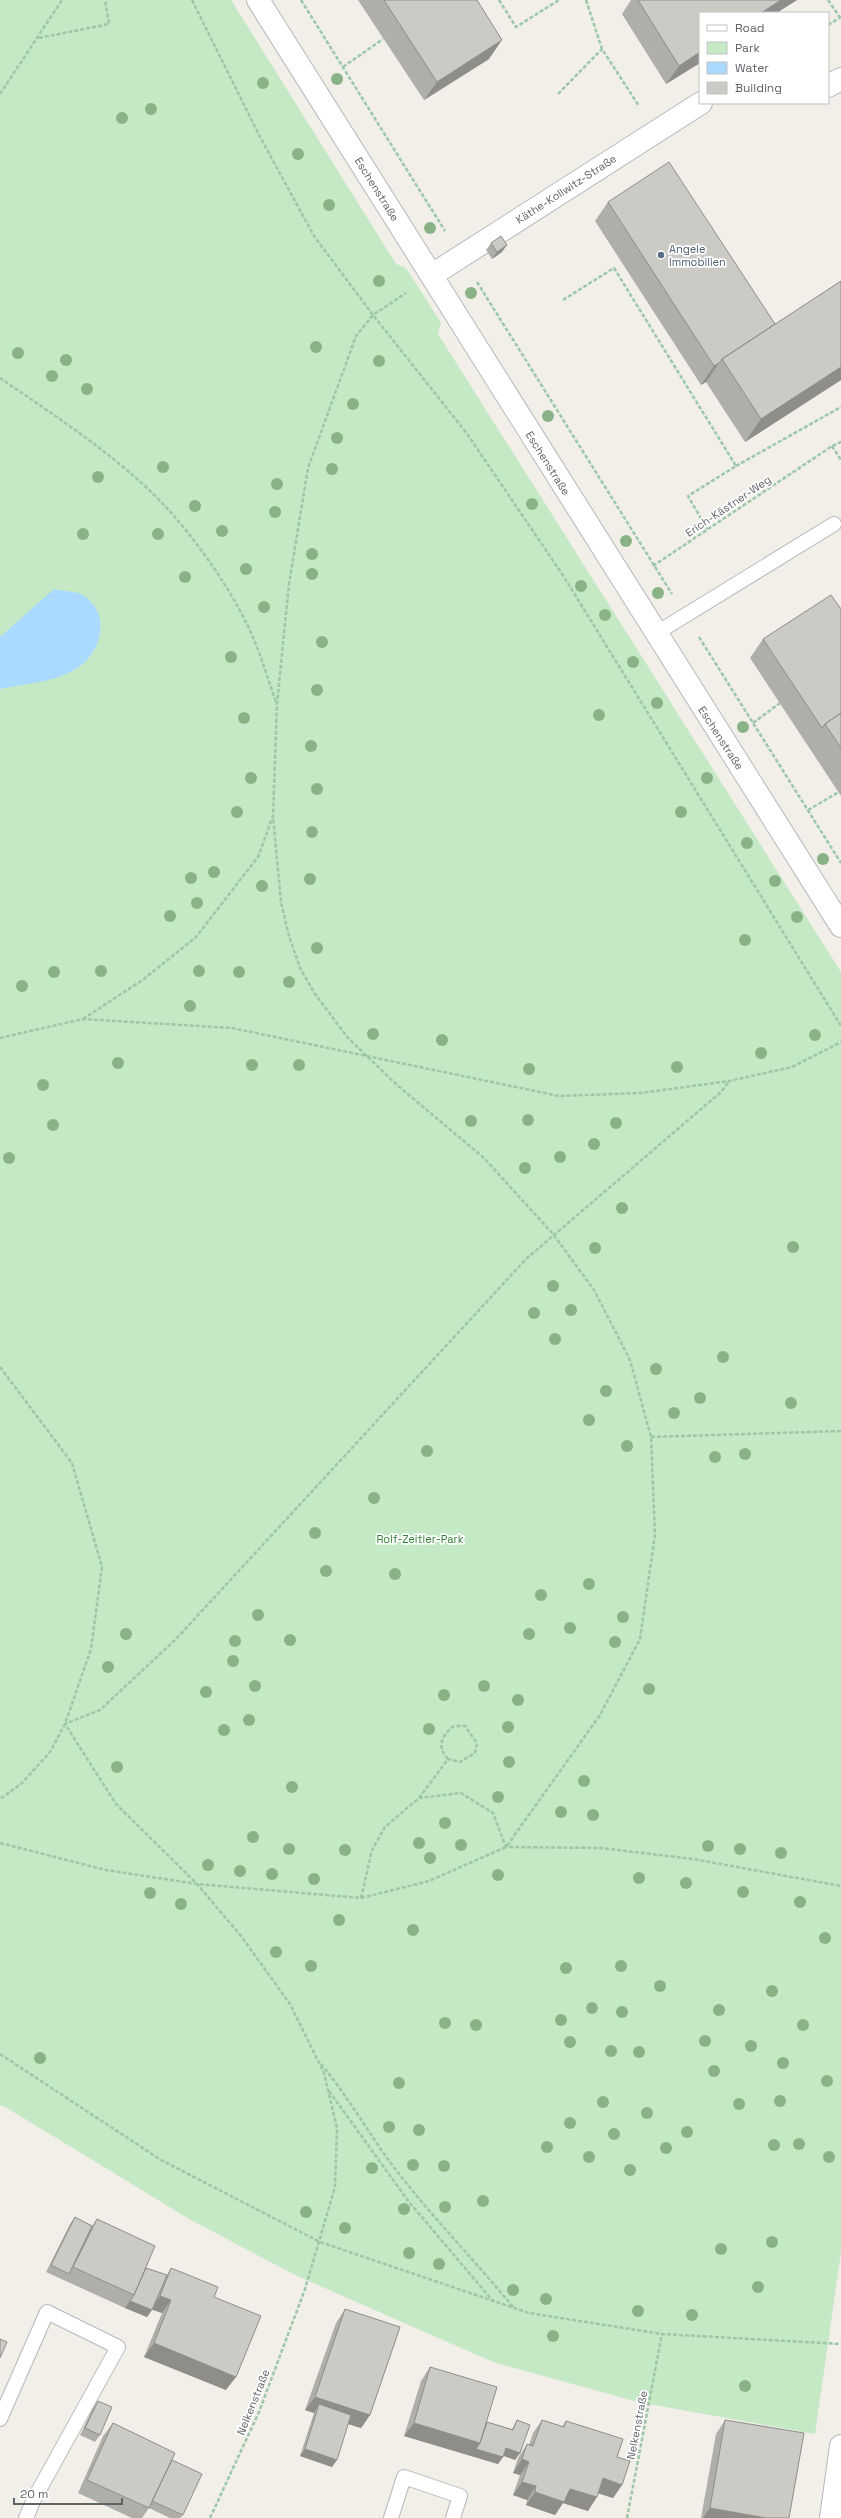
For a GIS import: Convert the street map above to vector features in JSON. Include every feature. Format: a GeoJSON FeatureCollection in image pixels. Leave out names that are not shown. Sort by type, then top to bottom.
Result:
{"type":"FeatureCollection","features":[{"type":"Feature","properties":{"kind":"street","name":"Eschenstraße"},"geometry":{"type":"LineString","coordinates":[[258,0],[432,275],[624,586],[841,926]]}},
{"type":"Feature","properties":{"kind":"street"},"geometry":{"type":"LineString","coordinates":[[829,85],[841,79]]}},
{"type":"Feature","properties":{"kind":"street","name":"Käthe-Kollwitz-Straße"},"geometry":{"type":"LineString","coordinates":[[432,275],[699,104]]}},
{"type":"Feature","properties":{"kind":"street"},"geometry":{"type":"LineString","coordinates":[[831,2518],[841,2446]]}},
{"type":"Feature","properties":{"kind":"lane"},"geometry":{"type":"LineString","coordinates":[[655,634],[834,524]]}},
{"type":"Feature","properties":{"kind":"lane"},"geometry":{"type":"LineString","coordinates":[[0,2419],[47,2312],[118,2347],[34,2499],[26,2518]]}},
{"type":"Feature","properties":{"kind":"lane"},"geometry":{"type":"LineString","coordinates":[[391,2518],[404,2477],[460,2496],[453,2518]]}},
{"type":"Feature","properties":{"kind":"path"},"geometry":{"type":"LineString","coordinates":[[0,94],[62,0]]}},
{"type":"Feature","properties":{"kind":"path"},"geometry":{"type":"LineString","coordinates":[[38,38],[109,24],[105,0]]}},
{"type":"Feature","properties":{"kind":"path"},"geometry":{"type":"LineString","coordinates":[[192,0],[259,135],[314,236],[372,316],[468,435],[564,577],[841,1026]]}},
{"type":"Feature","properties":{"kind":"path"},"geometry":{"type":"LineString","coordinates":[[301,0],[841,864]]}},
{"type":"Feature","properties":{"kind":"path"},"geometry":{"type":"LineString","coordinates":[[499,0],[516,27],[559,0]]}},
{"type":"Feature","properties":{"kind":"path"},"geometry":{"type":"LineString","coordinates":[[586,0],[602,49],[655,131]]}},
{"type":"Feature","properties":{"kind":"path"},"geometry":{"type":"LineString","coordinates":[[828,0],[841,18],[829,24]]}},
{"type":"Feature","properties":{"kind":"path"},"geometry":{"type":"LineString","coordinates":[[343,67],[384,39]]}},
{"type":"Feature","properties":{"kind":"path"},"geometry":{"type":"LineString","coordinates":[[558,94],[602,49]]}},
{"type":"Feature","properties":{"kind":"path"},"geometry":{"type":"LineString","coordinates":[[563,300],[614,268],[736,466]]}},
{"type":"Feature","properties":{"kind":"path"},"geometry":{"type":"LineString","coordinates":[[432,275],[372,316],[356,336],[308,468],[289,584],[277,704],[272,816],[281,902],[289,936],[300,968],[331,1017],[366,1055],[397,1085],[484,1158],[553,1234],[594,1290],[630,1360],[651,1437],[655,1535],[640,1639],[600,1715],[506,1847]]}},
{"type":"Feature","properties":{"kind":"path"},"geometry":{"type":"LineString","coordinates":[[0,378],[41,406],[125,469],[173,515],[220,576],[254,640],[277,704]]}},
{"type":"Feature","properties":{"kind":"path"},"geometry":{"type":"LineString","coordinates":[[707,529],[688,496],[736,466],[841,407]]}},
{"type":"Feature","properties":{"kind":"path","name":"Erich-Kästner-Weg"},"geometry":{"type":"LineString","coordinates":[[624,586],[832,446],[841,442]]}},
{"type":"Feature","properties":{"kind":"path"},"geometry":{"type":"LineString","coordinates":[[832,446],[841,460]]}},
{"type":"Feature","properties":{"kind":"path"},"geometry":{"type":"LineString","coordinates":[[753,723],[780,703]]}},
{"type":"Feature","properties":{"kind":"path"},"geometry":{"type":"LineString","coordinates":[[808,810],[839,792]]}},
{"type":"Feature","properties":{"kind":"path"},"geometry":{"type":"LineString","coordinates":[[83,1019],[144,979],[196,937],[258,857],[272,816]]}},
{"type":"Feature","properties":{"kind":"path"},"geometry":{"type":"LineString","coordinates":[[0,1038],[83,1019],[232,1028],[558,1096],[641,1093],[729,1081],[792,1067],[841,1042]]}},
{"type":"Feature","properties":{"kind":"path"},"geometry":{"type":"LineString","coordinates":[[66,1724],[100,1710],[176,1639],[526,1259],[553,1234],[721,1092],[729,1081]]}},
{"type":"Feature","properties":{"kind":"path"},"geometry":{"type":"LineString","coordinates":[[0,1367],[72,1464],[102,1567],[91,1649],[66,1724],[50,1752],[21,1784],[0,1799]]}},
{"type":"Feature","properties":{"kind":"path"},"geometry":{"type":"LineString","coordinates":[[651,1437],[841,1431]]}},
{"type":"Feature","properties":{"kind":"path"},"geometry":{"type":"LineString","coordinates":[[66,1724],[116,1804],[197,1884],[241,1936],[290,2004],[318,2060],[328,2090],[409,2202],[492,2300]]}},
{"type":"Feature","properties":{"kind":"path"},"geometry":{"type":"LineString","coordinates":[[454,1726],[465,1726],[477,1743],[475,1753],[460,1762],[448,1759],[441,1745],[441,1739],[454,1726]]}},
{"type":"Feature","properties":{"kind":"path"},"geometry":{"type":"LineString","coordinates":[[361,1898],[372,1850],[385,1827],[419,1798],[448,1759]]}},
{"type":"Feature","properties":{"kind":"path"},"geometry":{"type":"LineString","coordinates":[[419,1798],[461,1793],[493,1813],[506,1847]]}},
{"type":"Feature","properties":{"kind":"path"},"geometry":{"type":"LineString","coordinates":[[0,1843],[106,1870],[197,1884],[361,1898],[429,1881],[506,1847],[600,1848],[693,1859],[841,1886]]}},
{"type":"Feature","properties":{"kind":"path"},"geometry":{"type":"LineString","coordinates":[[0,2054],[161,2160],[320,2242],[529,2313],[662,2334],[841,2344]]}},
{"type":"Feature","properties":{"kind":"path"},"geometry":{"type":"LineString","coordinates":[[318,2060],[344,2093],[387,2158],[424,2205],[468,2253],[514,2308]]}},
{"type":"Feature","properties":{"kind":"path","name":"Nelkenstraße"},"geometry":{"type":"LineString","coordinates":[[210,2518],[259,2412],[305,2289],[320,2242],[335,2187],[337,2128],[328,2090]]}},
{"type":"Feature","properties":{"kind":"path","name":"Nelkenstraße"},"geometry":{"type":"LineString","coordinates":[[627,2518],[662,2334]]}},
{"type":"Feature","properties":{"kind":"green space","name":"Rolf-Zeitler-Park"},"geometry":{"type":"Polygon","coordinates":[[[0,0],[231,0],[396,264],[406,268],[441,323],[438,334],[841,972],[841,2252],[815,2434],[638,2402],[493,2362],[295,2275],[191,2220],[0,2105],[0,0]]]}},
{"type":"Feature","properties":{"kind":"water"},"geometry":{"type":"Polygon","coordinates":[[[54,589],[75,592],[91,601],[97,611],[100,621],[98,643],[93,653],[76,669],[59,677],[0,689],[0,637],[54,589]]]}},
{"type":"Feature","properties":{"kind":"building"},"geometry":{"type":"Polygon","coordinates":[[[384,0],[477,0],[502,40],[437,82],[384,0]]]}},
{"type":"Feature","properties":{"kind":"building"},"geometry":{"type":"Polygon","coordinates":[[[638,0],[781,0],[763,12],[699,12],[699,53],[679,66],[638,0]]]}},
{"type":"Feature","properties":{"kind":"building"},"geometry":{"type":"Polygon","coordinates":[[[669,162],[775,324],[722,359],[714,366],[608,202],[669,162]]]}},
{"type":"Feature","properties":{"kind":"building"},"geometry":{"type":"Polygon","coordinates":[[[501,236],[507,245],[497,252],[491,243],[501,236]]]}},
{"type":"Feature","properties":{"kind":"building"},"geometry":{"type":"Polygon","coordinates":[[[841,281],[841,367],[761,419],[722,359],[841,281]]]}},
{"type":"Feature","properties":{"kind":"building"},"geometry":{"type":"Polygon","coordinates":[[[831,595],[841,609],[841,713],[825,724],[822,728],[763,639],[831,595]]]}},
{"type":"Feature","properties":{"kind":"building"},"geometry":{"type":"Polygon","coordinates":[[[841,713],[841,748],[825,724],[841,713]]]}},
{"type":"Feature","properties":{"kind":"building"},"geometry":{"type":"Polygon","coordinates":[[[75,2217],[92,2226],[69,2274],[51,2265],[75,2217]]]}},
{"type":"Feature","properties":{"kind":"building"},"geometry":{"type":"Polygon","coordinates":[[[97,2219],[155,2246],[134,2295],[73,2267],[97,2219]]]}},
{"type":"Feature","properties":{"kind":"building"},"geometry":{"type":"Polygon","coordinates":[[[146,2268],[167,2275],[152,2310],[130,2301],[146,2268]]]}},
{"type":"Feature","properties":{"kind":"building"},"geometry":{"type":"Polygon","coordinates":[[[171,2268],[218,2287],[214,2297],[261,2316],[236,2377],[154,2343],[171,2300],[160,2296],[171,2268]]]}},
{"type":"Feature","properties":{"kind":"building"},"geometry":{"type":"Polygon","coordinates":[[[345,2309],[400,2327],[370,2415],[315,2397],[345,2309]]]}},
{"type":"Feature","properties":{"kind":"building"},"geometry":{"type":"Polygon","coordinates":[[[0,2339],[7,2342],[0,2358],[0,2339]]]}},
{"type":"Feature","properties":{"kind":"building"},"geometry":{"type":"Polygon","coordinates":[[[430,2367],[497,2387],[480,2443],[414,2423],[430,2367]]]}},
{"type":"Feature","properties":{"kind":"building"},"geometry":{"type":"Polygon","coordinates":[[[98,2401],[112,2407],[100,2435],[85,2428],[98,2401]]]}},
{"type":"Feature","properties":{"kind":"building"},"geometry":{"type":"Polygon","coordinates":[[[319,2404],[351,2415],[337,2460],[305,2449],[319,2404]]]}},
{"type":"Feature","properties":{"kind":"building"},"geometry":{"type":"Polygon","coordinates":[[[517,2420],[530,2425],[520,2453],[506,2448],[503,2457],[476,2449],[480,2443],[487,2422],[513,2430],[517,2420]]]}},
{"type":"Feature","properties":{"kind":"building"},"geometry":{"type":"Polygon","coordinates":[[[542,2420],[564,2427],[566,2421],[623,2439],[617,2457],[630,2461],[622,2485],[603,2478],[597,2497],[570,2489],[564,2502],[535,2492],[536,2486],[522,2482],[529,2462],[522,2459],[527,2444],[533,2446],[542,2420]]]}},
{"type":"Feature","properties":{"kind":"building"},"geometry":{"type":"Polygon","coordinates":[[[725,2420],[804,2433],[789,2518],[766,2518],[710,2508],[725,2420]]]}},
{"type":"Feature","properties":{"kind":"building"},"geometry":{"type":"Polygon","coordinates":[[[113,2423],[175,2453],[149,2508],[87,2480],[113,2423]]]}},
{"type":"Feature","properties":{"kind":"building"},"geometry":{"type":"Polygon","coordinates":[[[172,2460],[202,2474],[183,2515],[152,2501],[172,2460]]]}},
{"type":"Feature","properties":{"kind":"place","name":"Angele Immobilien"},"geometry":{"type":"Point","coordinates":[661,255]}}]}
